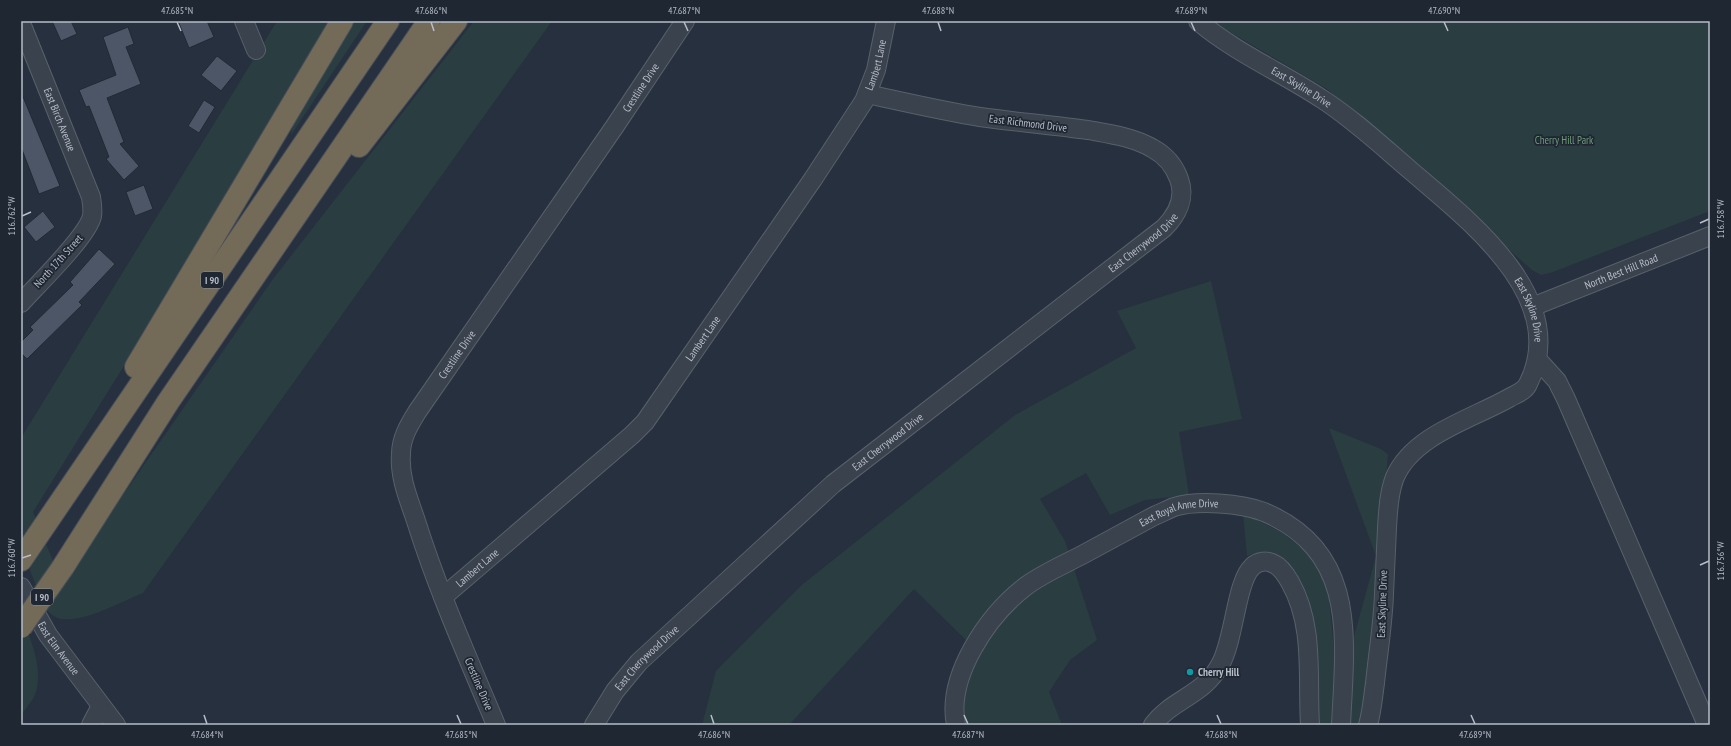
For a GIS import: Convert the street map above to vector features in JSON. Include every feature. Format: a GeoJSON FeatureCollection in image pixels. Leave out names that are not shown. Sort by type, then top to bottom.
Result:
{"type":"FeatureCollection","features":[{"type":"Feature","properties":{"kind":"highway","name":"I 90"},"geometry":{"type":"LineString","coordinates":[[64,497],[106,417],[342,21]]}},
{"type":"Feature","properties":{"kind":"highway","name":"I 90"},"geometry":{"type":"LineString","coordinates":[[21,560],[388,21]]}},
{"type":"Feature","properties":{"kind":"highway","name":"I 90"},"geometry":{"type":"LineString","coordinates":[[21,627],[63,567],[168,402],[429,21]]}},
{"type":"Feature","properties":{"kind":"highway"},"geometry":{"type":"LineString","coordinates":[[267,256],[385,114],[456,21]]}},
{"type":"Feature","properties":{"kind":"street"},"geometry":{"type":"LineString","coordinates":[[244,21],[256,50]]}},
{"type":"Feature","properties":{"kind":"street","name":"Crestline Drive"},"geometry":{"type":"LineString","coordinates":[[496,725],[443,597],[423,542],[401,470],[400,453],[408,427],[685,21]]}},
{"type":"Feature","properties":{"kind":"street","name":"Lambert Lane"},"geometry":{"type":"LineString","coordinates":[[443,597],[632,435],[645,422],[813,179],[867,94],[876,70],[886,21]]}},
{"type":"Feature","properties":{"kind":"street","name":"East Skyline Drive"},"geometry":{"type":"LineString","coordinates":[[1198,21],[1231,46],[1323,100],[1372,138],[1439,195],[1471,224],[1504,260],[1517,277],[1532,307],[1539,343],[1536,367],[1526,388],[1493,407],[1436,435],[1406,458],[1395,478],[1389,504],[1384,563],[1380,647],[1372,710],[1368,725]]}},
{"type":"Feature","properties":{"kind":"street","name":"East Birch Avenue"},"geometry":{"type":"LineString","coordinates":[[21,23],[91,197],[92,217]]}},
{"type":"Feature","properties":{"kind":"street","name":"East Richmond Drive"},"geometry":{"type":"LineString","coordinates":[[867,94],[980,117],[1063,126],[1122,137],[1153,148],[1167,159],[1177,174]]}},
{"type":"Feature","properties":{"kind":"street","name":"East Cherrywood Drive"},"geometry":{"type":"LineString","coordinates":[[594,725],[615,691],[639,662],[833,484],[1164,228],[1178,211],[1181,202],[1182,191],[1177,174]]}},
{"type":"Feature","properties":{"kind":"street","name":"North 17th Street"},"geometry":{"type":"LineString","coordinates":[[21,302],[82,234],[92,217]]}},
{"type":"Feature","properties":{"kind":"street","name":"North Best Hill Road"},"geometry":{"type":"LineString","coordinates":[[1532,307],[1710,236]]}},
{"type":"Feature","properties":{"kind":"street"},"geometry":{"type":"LineString","coordinates":[[1537,359],[1557,381],[1566,398],[1707,725]]}},
{"type":"Feature","properties":{"kind":"street","name":"East Royal Anne Drive"},"geometry":{"type":"LineString","coordinates":[[956,725],[954,710],[955,693],[966,661],[978,640],[1005,605],[1026,586],[1154,516],[1180,506],[1218,503],[1244,506],[1279,519],[1312,543],[1325,561],[1338,595],[1344,630],[1341,725]]}},
{"type":"Feature","properties":{"kind":"street"},"geometry":{"type":"LineString","coordinates":[[1153,725],[1176,704],[1198,691],[1211,679],[1221,664],[1235,619],[1241,589],[1248,572],[1259,562],[1266,561],[1278,566],[1286,574],[1298,600],[1309,649],[1310,725]]}},
{"type":"Feature","properties":{"kind":"street","name":"East Elm Avenue"},"geometry":{"type":"LineString","coordinates":[[21,587],[48,635],[116,725]]}},
{"type":"Feature","properties":{"kind":"street"},"geometry":{"type":"LineString","coordinates":[[91,725],[101,706]]}},
{"type":"Feature","properties":{"kind":"green space"},"geometry":{"type":"Polygon","coordinates":[[[277,21],[334,21],[223,207],[33,512],[62,583],[273,279],[474,21],[552,21],[143,593],[82,617],[72,619],[58,618],[45,608],[21,548],[21,438],[277,21]]]}},
{"type":"Feature","properties":{"kind":"green space"},"geometry":{"type":"Polygon","coordinates":[[[352,21],[367,21],[291,135],[293,122],[352,21]]]}},
{"type":"Feature","properties":{"kind":"green space","name":"Cherry Hill Park"},"geometry":{"type":"Polygon","coordinates":[[[1211,21],[1710,21],[1710,211],[1553,272],[1541,275],[1532,270],[1327,89],[1211,21]]]}},
{"type":"Feature","properties":{"kind":"green space"},"geometry":{"type":"Polygon","coordinates":[[[1211,281],[1242,419],[1179,432],[1189,495],[1145,500],[1110,515],[1086,473],[1040,499],[1065,541],[1097,640],[1070,660],[1049,692],[1062,725],[961,725],[959,712],[977,651],[914,589],[789,725],[702,725],[716,671],[803,584],[1015,415],[1136,348],[1117,311],[1211,281]]]}},
{"type":"Feature","properties":{"kind":"green space"},"geometry":{"type":"Polygon","coordinates":[[[1329,428],[1381,449],[1388,454],[1380,563],[1363,725],[1319,725],[1316,663],[1311,616],[1306,595],[1298,576],[1288,562],[1275,554],[1266,551],[1247,556],[1243,513],[1281,532],[1311,555],[1328,586],[1334,649],[1353,640],[1376,556],[1329,428]]]}},
{"type":"Feature","properties":{"kind":"green space"},"geometry":{"type":"Polygon","coordinates":[[[21,616],[35,653],[38,682],[32,701],[21,715],[21,616]]]}},
{"type":"Feature","properties":{"kind":"building"},"geometry":{"type":"Polygon","coordinates":[[[52,21],[71,21],[77,34],[61,41],[52,21]]]}},
{"type":"Feature","properties":{"kind":"building"},"geometry":{"type":"Polygon","coordinates":[[[178,21],[207,21],[214,37],[189,48],[178,21]]]}},
{"type":"Feature","properties":{"kind":"building"},"geometry":{"type":"Polygon","coordinates":[[[128,27],[134,44],[126,47],[141,84],[107,98],[124,142],[120,144],[139,166],[124,180],[106,159],[109,157],[89,106],[86,107],[79,90],[116,75],[103,37],[128,27]]]}},
{"type":"Feature","properties":{"kind":"building"},"geometry":{"type":"Polygon","coordinates":[[[217,56],[237,71],[221,91],[201,75],[217,56]]]}},
{"type":"Feature","properties":{"kind":"building"},"geometry":{"type":"Polygon","coordinates":[[[21,92],[60,186],[39,194],[21,147],[21,92]]]}},
{"type":"Feature","properties":{"kind":"building"},"geometry":{"type":"Polygon","coordinates":[[[204,100],[215,107],[199,133],[188,126],[204,100]]]}},
{"type":"Feature","properties":{"kind":"building"},"geometry":{"type":"Polygon","coordinates":[[[144,185],[153,209],[135,216],[126,192],[144,185]]]}},
{"type":"Feature","properties":{"kind":"building"},"geometry":{"type":"Polygon","coordinates":[[[43,211],[55,227],[36,242],[24,227],[43,211]]]}},
{"type":"Feature","properties":{"kind":"building"},"geometry":{"type":"Polygon","coordinates":[[[99,249],[115,264],[79,302],[82,305],[27,359],[21,353],[21,342],[33,330],[30,327],[73,285],[70,282],[99,249]]]}},
{"type":"Feature","properties":{"kind":"place","name":"Cherry Hill"},"geometry":{"type":"Point","coordinates":[1190,672]}}]}
